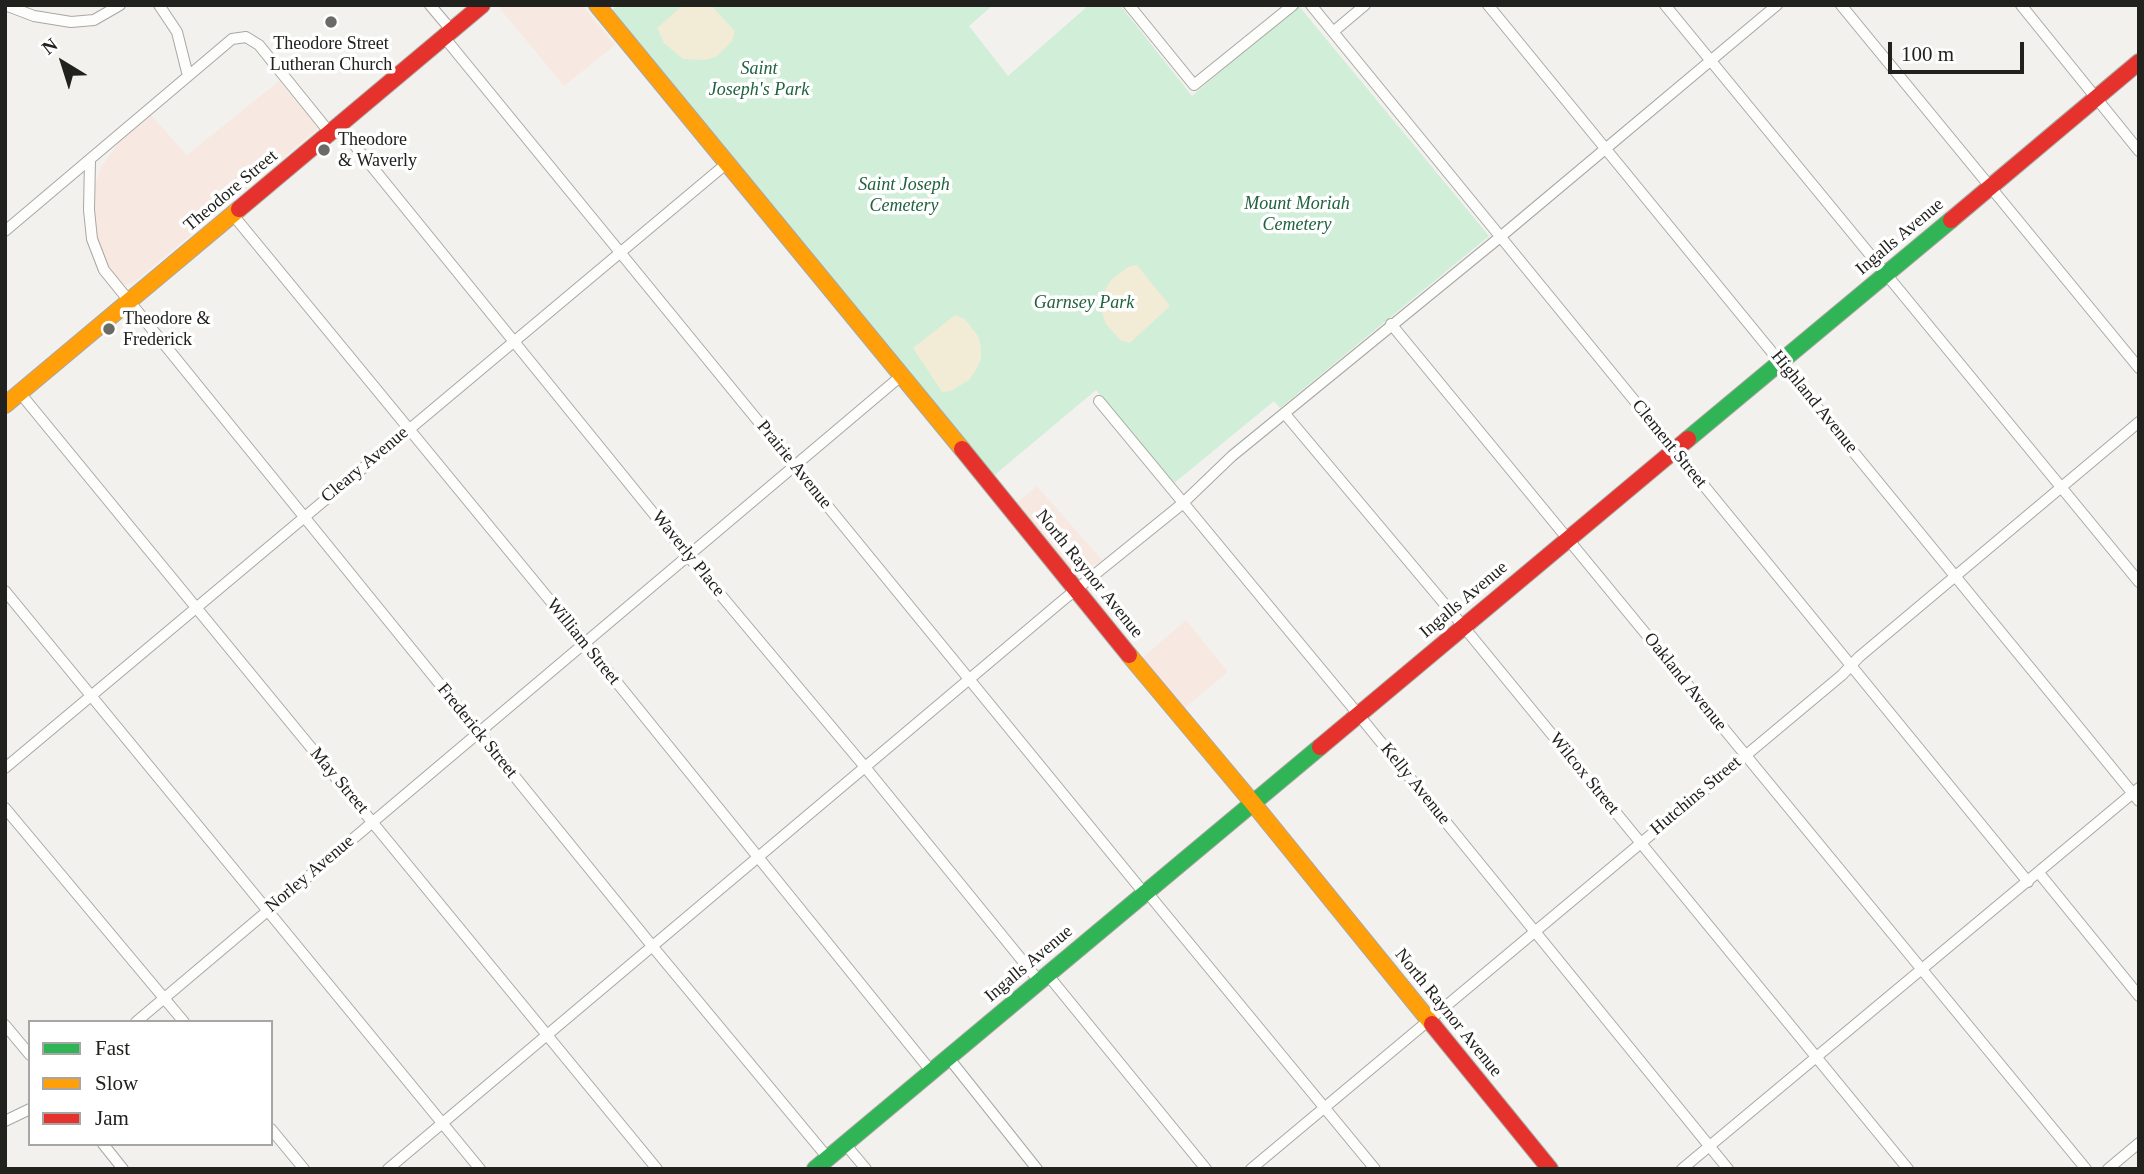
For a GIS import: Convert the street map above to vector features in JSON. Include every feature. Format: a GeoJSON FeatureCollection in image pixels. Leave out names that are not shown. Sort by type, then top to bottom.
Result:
{"type":"FeatureCollection","features":[{"type":"Feature","properties":{"kind":"main road","name":"Theodore Street"},"geometry":{"type":"LineString","coordinates":[[5,405],[482,5]]}},
{"type":"Feature","properties":{"kind":"main road","name":"North Raynor Avenue"},"geometry":{"type":"LineString","coordinates":[[597,5],[1550,1169]]}},
{"type":"Feature","properties":{"kind":"main road","name":"Ingalls Avenue"},"geometry":{"type":"LineString","coordinates":[[821,1163],[2139,62]]}},
{"type":"Feature","properties":{"kind":"street"},"geometry":{"type":"LineString","coordinates":[[5,5],[34,16],[71,22],[94,20],[120,5]]}},
{"type":"Feature","properties":{"kind":"street"},"geometry":{"type":"LineString","coordinates":[[5,231],[188,76],[177,33],[159,5]]}},
{"type":"Feature","properties":{"kind":"street","name":"Prairie Avenue"},"geometry":{"type":"LineString","coordinates":[[430,5],[448,34],[795,466],[1374,1169]]}},
{"type":"Feature","properties":{"kind":"street"},"geometry":{"type":"LineString","coordinates":[[1129,5],[1194,85],[1293,5]]}},
{"type":"Feature","properties":{"kind":"street","name":"Clement Street"},"geometry":{"type":"LineString","coordinates":[[1311,5],[2028,882]]}},
{"type":"Feature","properties":{"kind":"street"},"geometry":{"type":"LineString","coordinates":[[1333,32],[1366,5]]}},
{"type":"Feature","properties":{"kind":"street","name":"Highland Avenue"},"geometry":{"type":"LineString","coordinates":[[1488,5],[2137,794]]}},
{"type":"Feature","properties":{"kind":"street"},"geometry":{"type":"LineString","coordinates":[[1665,5],[2139,582]]}},
{"type":"Feature","properties":{"kind":"street"},"geometry":{"type":"LineString","coordinates":[[388,1169],[969,679],[1182,504],[1232,456],[1499,238],[1777,5]]}},
{"type":"Feature","properties":{"kind":"street"},"geometry":{"type":"LineString","coordinates":[[1841,5],[2139,368]]}},
{"type":"Feature","properties":{"kind":"street"},"geometry":{"type":"LineString","coordinates":[[2021,5],[2139,151]]}},
{"type":"Feature","properties":{"kind":"street","name":"Waverly Place"},"geometry":{"type":"LineString","coordinates":[[188,76],[232,39],[246,37],[259,44],[515,340],[688,556],[1206,1169]]}},
{"type":"Feature","properties":{"kind":"street","name":"Frederick Street"},"geometry":{"type":"LineString","coordinates":[[90,160],[89,210],[92,239],[104,270],[653,947],[821,1163]]}},
{"type":"Feature","properties":{"kind":"street","name":"Cleary Avenue"},"geometry":{"type":"LineString","coordinates":[[5,768],[726,164]]}},
{"type":"Feature","properties":{"kind":"street","name":"William Street"},"geometry":{"type":"LineString","coordinates":[[233,215],[585,643],[931,1071]]}},
{"type":"Feature","properties":{"kind":"street","name":"Oakland Avenue"},"geometry":{"type":"LineString","coordinates":[[1391,324],[2086,1169]]}},
{"type":"Feature","properties":{"kind":"street","name":"Norley Avenue"},"geometry":{"type":"LineString","coordinates":[[138,1020],[901,376]]}},
{"type":"Feature","properties":{"kind":"street","name":"May Street"},"geometry":{"type":"LineString","coordinates":[[20,393],[657,1169]]}},
{"type":"Feature","properties":{"kind":"street","name":"Kelly Avenue"},"geometry":{"type":"LineString","coordinates":[[1099,401],[1358,714],[1727,1169]]}},
{"type":"Feature","properties":{"kind":"street","name":"Wilcox Street"},"geometry":{"type":"LineString","coordinates":[[1284,414],[1463,626],[1908,1169]]}},
{"type":"Feature","properties":{"kind":"street","name":"Hutchins Street"},"geometry":{"type":"LineString","coordinates":[[1251,1169],[2139,422]]}},
{"type":"Feature","properties":{"kind":"street"},"geometry":{"type":"LineString","coordinates":[[5,592],[480,1169]]}},
{"type":"Feature","properties":{"kind":"street"},"geometry":{"type":"LineString","coordinates":[[1682,1169],[2137,794]]}},
{"type":"Feature","properties":{"kind":"street"},"geometry":{"type":"LineString","coordinates":[[5,808],[182,1020]]}},
{"type":"Feature","properties":{"kind":"street"},"geometry":{"type":"LineString","coordinates":[[2039,873],[2139,996]]}},
{"type":"Feature","properties":{"kind":"street"},"geometry":{"type":"LineString","coordinates":[[5,1025],[28,1053]]}},
{"type":"Feature","properties":{"kind":"street"},"geometry":{"type":"LineString","coordinates":[[948,1057],[1037,1169]]}},
{"type":"Feature","properties":{"kind":"street"},"geometry":{"type":"LineString","coordinates":[[5,1121],[28,1109]]}},
{"type":"Feature","properties":{"kind":"street"},"geometry":{"type":"LineString","coordinates":[[273,1131],[304,1169]]}},
{"type":"Feature","properties":{"kind":"street"},"geometry":{"type":"LineString","coordinates":[[2108,1169],[2139,1143]]}},
{"type":"Feature","properties":{"kind":"street"},"geometry":{"type":"LineString","coordinates":[[845,1144],[866,1169]]}},
{"type":"Feature","properties":{"kind":"street"},"geometry":{"type":"LineString","coordinates":[[105,1146],[123,1169]]}},
{"type":"Feature","properties":{"kind":"shaded area"},"geometry":{"type":"Polygon","coordinates":[[[497,5],[582,5],[615,45],[564,86],[497,5]]]}},
{"type":"Feature","properties":{"kind":"shaded area"},"geometry":{"type":"Polygon","coordinates":[[[279,81],[319,128],[133,283],[122,285],[115,280],[96,245],[93,209],[94,189],[101,167],[120,141],[151,115],[187,155],[279,81]]]}},
{"type":"Feature","properties":{"kind":"shaded area"},"geometry":{"type":"Polygon","coordinates":[[[1037,486],[1102,560],[1075,578],[1014,505],[1037,486]]]}},
{"type":"Feature","properties":{"kind":"shaded area"},"geometry":{"type":"Polygon","coordinates":[[[1186,620],[1228,672],[1182,710],[1141,659],[1186,620]]]}},
{"type":"Feature","properties":{"kind":"green space"},"geometry":{"type":"Polygon","coordinates":[[[618,5],[993,5],[969,26],[1008,76],[1089,5],[1120,5],[1192,96],[1298,5],[1489,236],[1280,408],[1274,401],[1173,484],[1096,390],[991,478],[610,12],[618,5]]]}},
{"type":"Feature","properties":{"kind":"sand"},"geometry":{"type":"Polygon","coordinates":[[[683,5],[711,5],[735,31],[732,41],[717,56],[706,60],[683,59],[664,43],[657,28],[683,5]]]}},
{"type":"Feature","properties":{"kind":"sand"},"geometry":{"type":"Polygon","coordinates":[[[1137,265],[1170,306],[1130,343],[1120,340],[1106,324],[1102,301],[1111,280],[1128,267],[1137,265]]]}},
{"type":"Feature","properties":{"kind":"sand"},"geometry":{"type":"Polygon","coordinates":[[[955,315],[965,319],[978,336],[981,359],[969,380],[951,391],[942,392],[913,348],[955,315]]]}},
{"type":"Feature","properties":{"kind":"traffic: fast"},"geometry":{"type":"LineString","coordinates":[[1688,439],[1951,220]]}},
{"type":"Feature","properties":{"kind":"traffic: fast"},"geometry":{"type":"LineString","coordinates":[[815,1169],[1320,747]]}},
{"type":"Feature","properties":{"kind":"traffic: slow"},"geometry":{"type":"LineString","coordinates":[[597,5],[962,449]]}},
{"type":"Feature","properties":{"kind":"traffic: slow"},"geometry":{"type":"LineString","coordinates":[[5,405],[239,209]]}},
{"type":"Feature","properties":{"kind":"traffic: slow"},"geometry":{"type":"LineString","coordinates":[[1129,655],[1432,1024]]}},
{"type":"Feature","properties":{"kind":"traffic: jam"},"geometry":{"type":"LineString","coordinates":[[239,209],[482,5]]}},
{"type":"Feature","properties":{"kind":"traffic: jam"},"geometry":{"type":"LineString","coordinates":[[1951,220],[2139,62]]}},
{"type":"Feature","properties":{"kind":"traffic: jam"},"geometry":{"type":"LineString","coordinates":[[1320,747],[1688,439]]}},
{"type":"Feature","properties":{"kind":"traffic: jam"},"geometry":{"type":"LineString","coordinates":[[962,449],[1129,655]]}},
{"type":"Feature","properties":{"kind":"traffic: jam"},"geometry":{"type":"LineString","coordinates":[[1432,1024],[1550,1169]]}},
{"type":"Feature","properties":{"kind":"place","name":"Theodore Street Lutheran Church"},"geometry":{"type":"Point","coordinates":[331,22]}},
{"type":"Feature","properties":{"kind":"place","name":"Theodore & Waverly"},"geometry":{"type":"Point","coordinates":[324,150]}},
{"type":"Feature","properties":{"kind":"place","name":"Theodore & Frederick"},"geometry":{"type":"Point","coordinates":[109,329]}},
{"type":"Feature","properties":{"kind":"park label","name":"Saint Joseph's Park"},"geometry":{"type":"Point","coordinates":[759,79]}},
{"type":"Feature","properties":{"kind":"park label","name":"Saint Joseph Cemetery"},"geometry":{"type":"Point","coordinates":[904,195]}},
{"type":"Feature","properties":{"kind":"park label","name":"Mount Moriah Cemetery"},"geometry":{"type":"Point","coordinates":[1297,214]}},
{"type":"Feature","properties":{"kind":"park label","name":"Garnsey Park"},"geometry":{"type":"Point","coordinates":[1084,303]}}]}
